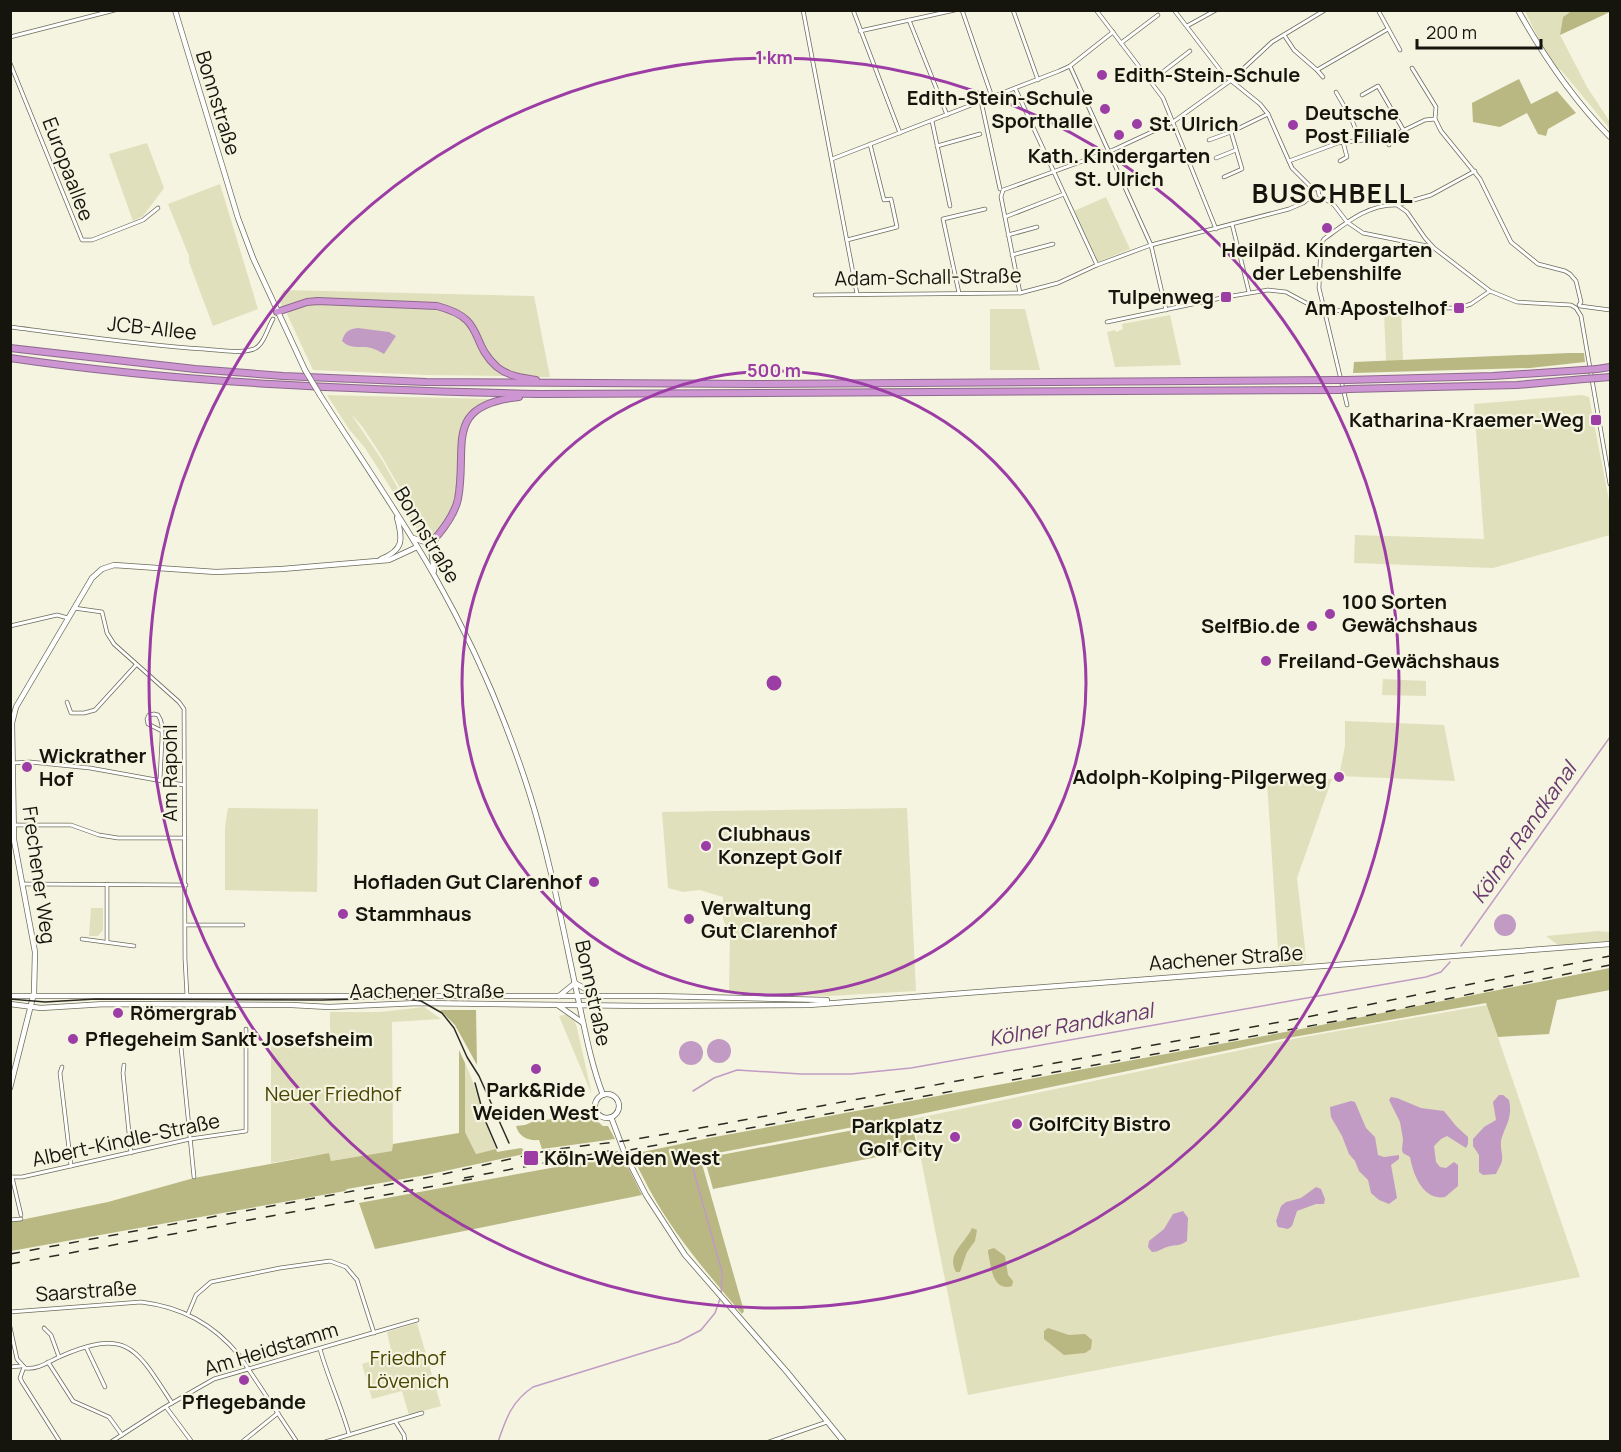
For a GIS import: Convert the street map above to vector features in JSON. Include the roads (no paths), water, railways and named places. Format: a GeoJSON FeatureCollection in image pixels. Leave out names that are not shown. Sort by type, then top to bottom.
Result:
{"type":"FeatureCollection","features":[{"type":"Feature","properties":{"kind":"highway"},"geometry":{"type":"LineString","coordinates":[[275,316],[307,302],[437,306],[454,310],[474,327],[489,358],[499,368],[517,377],[552,383]]}},
{"type":"Feature","properties":{"kind":"highway"},"geometry":{"type":"LineString","coordinates":[[10,348],[112,361],[283,376],[426,382],[758,384],[1347,380],[1493,376],[1611,367]]}},
{"type":"Feature","properties":{"kind":"highway"},"geometry":{"type":"LineString","coordinates":[[10,358],[114,371],[280,386],[540,394],[1339,390],[1506,385],[1611,377]]}},
{"type":"Feature","properties":{"kind":"highway"},"geometry":{"type":"LineString","coordinates":[[438,535],[456,505],[462,435],[472,415],[494,401],[540,394]]}},
{"type":"Feature","properties":{"kind":"main road","name":"Bonnstraße"},"geometry":{"type":"LineString","coordinates":[[175,10],[238,218],[275,316],[320,395],[435,576],[465,633],[517,755],[548,860],[583,1023],[603,1095]]}},
{"type":"Feature","properties":{"kind":"main road"},"geometry":{"type":"LineString","coordinates":[[1518,10],[1567,88],[1587,113],[1611,136]]}},
{"type":"Feature","properties":{"kind":"main road","name":"Frechener Weg"},"geometry":{"type":"LineString","coordinates":[[374,562],[389,556],[399,546],[402,535],[394,510]]}},
{"type":"Feature","properties":{"kind":"main road"},"geometry":{"type":"LineString","coordinates":[[410,536],[425,542],[438,535]]}},
{"type":"Feature","properties":{"kind":"main road"},"geometry":{"type":"LineString","coordinates":[[435,576],[431,549],[438,535]]}},
{"type":"Feature","properties":{"kind":"main road","name":"Frechener Weg"},"geometry":{"type":"LineString","coordinates":[[10,1088],[33,996],[36,952],[12,825],[12,723],[16,707],[92,578],[102,569],[114,565],[216,572],[274,570],[374,562],[395,558],[417,547]]}},
{"type":"Feature","properties":{"kind":"main road","name":"Aachener Straße"},"geometry":{"type":"LineString","coordinates":[[10,1004],[53,1008],[81,1004],[292,1005],[307,1007],[418,1003],[559,1006],[775,1006],[1611,944]]}},
{"type":"Feature","properties":{"kind":"main road"},"geometry":{"type":"LineString","coordinates":[[559,996],[575,983],[598,996]]}},
{"type":"Feature","properties":{"kind":"main road","name":"Aachener Straße"},"geometry":{"type":"LineString","coordinates":[[10,996],[598,996],[750,997],[844,1001]]}},
{"type":"Feature","properties":{"kind":"main road"},"geometry":{"type":"LineString","coordinates":[[177,1005],[185,1001],[187,996]]}},
{"type":"Feature","properties":{"kind":"main road"},"geometry":{"type":"LineString","coordinates":[[187,996],[192,1006]]}},
{"type":"Feature","properties":{"kind":"main road"},"geometry":{"type":"LineString","coordinates":[[307,1007],[321,1002],[318,996]]}},
{"type":"Feature","properties":{"kind":"main road"},"geometry":{"type":"LineString","coordinates":[[559,1006],[583,1023]]}},
{"type":"Feature","properties":{"kind":"main road"},"geometry":{"type":"LineString","coordinates":[[603,1095],[611,1095],[618,1101],[617,1112],[611,1117],[602,1117],[596,1111],[595,1103],[603,1095]]}},
{"type":"Feature","properties":{"kind":"main road"},"geometry":{"type":"LineString","coordinates":[[611,1117],[625,1154],[655,1211],[685,1255],[787,1372],[844,1442]]}},
{"type":"Feature","properties":{"kind":"street"},"geometry":{"type":"LineString","coordinates":[[10,37],[115,10]]}},
{"type":"Feature","properties":{"kind":"street"},"geometry":{"type":"LineString","coordinates":[[803,10],[857,294]]}},
{"type":"Feature","properties":{"kind":"street"},"geometry":{"type":"LineString","coordinates":[[853,10],[900,133]]}},
{"type":"Feature","properties":{"kind":"street"},"geometry":{"type":"LineString","coordinates":[[860,31],[955,10]]}},
{"type":"Feature","properties":{"kind":"street"},"geometry":{"type":"LineString","coordinates":[[962,10],[992,97]]}},
{"type":"Feature","properties":{"kind":"street"},"geometry":{"type":"LineString","coordinates":[[1013,10],[1038,80]]}},
{"type":"Feature","properties":{"kind":"street"},"geometry":{"type":"LineString","coordinates":[[1096,10],[1162,98],[1216,230]]}},
{"type":"Feature","properties":{"kind":"street"},"geometry":{"type":"LineString","coordinates":[[1174,10],[1230,81],[1254,99],[1268,114],[1294,170],[1313,189],[1318,189],[1319,195],[1331,203],[1347,222],[1370,235],[1419,243],[1434,248]]}},
{"type":"Feature","properties":{"kind":"street"},"geometry":{"type":"LineString","coordinates":[[1187,26],[1216,10]]}},
{"type":"Feature","properties":{"kind":"street"},"geometry":{"type":"LineString","coordinates":[[1020,293],[1001,196],[1003,190],[1108,150],[1173,122],[1230,81],[1269,44],[1325,10]]}},
{"type":"Feature","properties":{"kind":"street"},"geometry":{"type":"LineString","coordinates":[[1378,10],[1400,50]]}},
{"type":"Feature","properties":{"kind":"street"},"geometry":{"type":"LineString","coordinates":[[1121,43],[1158,15]]}},
{"type":"Feature","properties":{"kind":"street"},"geometry":{"type":"LineString","coordinates":[[909,20],[947,115]]}},
{"type":"Feature","properties":{"kind":"street"},"geometry":{"type":"LineString","coordinates":[[1317,70],[1388,28]]}},
{"type":"Feature","properties":{"kind":"street"},"geometry":{"type":"LineString","coordinates":[[831,159],[932,122],[1070,66],[1113,32]]}},
{"type":"Feature","properties":{"kind":"street"},"geometry":{"type":"LineString","coordinates":[[1284,35],[1294,50],[1323,77]]}},
{"type":"Feature","properties":{"kind":"street"},"geometry":{"type":"LineString","coordinates":[[1151,81],[1190,51]]}},
{"type":"Feature","properties":{"kind":"street","name":"Europaallee"},"geometry":{"type":"LineString","coordinates":[[10,63],[81,240],[92,240],[143,220],[158,208]]}},
{"type":"Feature","properties":{"kind":"street"},"geometry":{"type":"LineString","coordinates":[[1070,66],[1151,245],[1166,310]]}},
{"type":"Feature","properties":{"kind":"street"},"geometry":{"type":"LineString","coordinates":[[1412,68],[1436,107],[1435,119],[1441,131],[1475,171],[1511,242],[1538,264],[1568,272],[1574,279],[1581,302],[1578,307],[1600,435],[1611,484]]}},
{"type":"Feature","properties":{"kind":"street"},"geometry":{"type":"LineString","coordinates":[[1362,95],[1378,86],[1404,131]]}},
{"type":"Feature","properties":{"kind":"street"},"geometry":{"type":"LineString","coordinates":[[1015,88],[1097,265]]}},
{"type":"Feature","properties":{"kind":"street"},"geometry":{"type":"LineString","coordinates":[[1336,92],[1360,140]]}},
{"type":"Feature","properties":{"kind":"street"},"geometry":{"type":"LineString","coordinates":[[981,101],[1000,189]]}},
{"type":"Feature","properties":{"kind":"street"},"geometry":{"type":"LineString","coordinates":[[1209,140],[1268,114]]}},
{"type":"Feature","properties":{"kind":"street"},"geometry":{"type":"LineString","coordinates":[[1289,161],[1343,142],[1387,138],[1425,120],[1435,119]]}},
{"type":"Feature","properties":{"kind":"street"},"geometry":{"type":"LineString","coordinates":[[932,122],[950,206]]}},
{"type":"Feature","properties":{"kind":"street"},"geometry":{"type":"LineString","coordinates":[[1224,177],[1242,169],[1231,132]]}},
{"type":"Feature","properties":{"kind":"street"},"geometry":{"type":"LineString","coordinates":[[937,146],[980,134]]}},
{"type":"Feature","properties":{"kind":"street"},"geometry":{"type":"LineString","coordinates":[[1387,138],[1389,145]]}},
{"type":"Feature","properties":{"kind":"street"},"geometry":{"type":"LineString","coordinates":[[1340,161],[1347,157],[1343,142]]}},
{"type":"Feature","properties":{"kind":"street"},"geometry":{"type":"LineString","coordinates":[[847,240],[897,227],[891,199],[884,201],[870,144]]}},
{"type":"Feature","properties":{"kind":"street"},"geometry":{"type":"LineString","coordinates":[[1216,158],[1236,150]]}},
{"type":"Feature","properties":{"kind":"street"},"geometry":{"type":"LineString","coordinates":[[1347,405],[1319,288],[1321,244],[1324,239],[1347,222],[1368,211],[1431,195],[1475,171]]}},
{"type":"Feature","properties":{"kind":"street"},"geometry":{"type":"LineString","coordinates":[[1313,189],[1312,196],[1319,195]]}},
{"type":"Feature","properties":{"kind":"street"},"geometry":{"type":"LineString","coordinates":[[1005,217],[1064,194]]}},
{"type":"Feature","properties":{"kind":"street","name":"Adam-Schall-Straße"},"geometry":{"type":"LineString","coordinates":[[815,295],[1020,293],[1058,283],[1097,265],[1151,245],[1216,230],[1289,209],[1312,196]]}},
{"type":"Feature","properties":{"kind":"street"},"geometry":{"type":"LineString","coordinates":[[1397,205],[1408,213],[1422,235],[1434,248],[1490,291],[1517,302],[1560,303],[1611,310]]}},
{"type":"Feature","properties":{"kind":"street"},"geometry":{"type":"LineString","coordinates":[[959,293],[944,219],[985,209]]}},
{"type":"Feature","properties":{"kind":"street"},"geometry":{"type":"LineString","coordinates":[[1232,224],[1249,292]]}},
{"type":"Feature","properties":{"kind":"street"},"geometry":{"type":"LineString","coordinates":[[1008,235],[1037,227]]}},
{"type":"Feature","properties":{"kind":"street"},"geometry":{"type":"LineString","coordinates":[[1419,243],[1422,235]]}},
{"type":"Feature","properties":{"kind":"street"},"geometry":{"type":"LineString","coordinates":[[1012,255],[1053,244]]}},
{"type":"Feature","properties":{"kind":"street"},"geometry":{"type":"LineString","coordinates":[[1107,322],[1249,292],[1278,291],[1331,311],[1459,308],[1471,304],[1490,291]]}},
{"type":"Feature","properties":{"kind":"street","name":"JCB-Allee"},"geometry":{"type":"LineString","coordinates":[[10,327],[173,347],[235,351],[256,349],[263,342],[267,329],[275,316]]}},
{"type":"Feature","properties":{"kind":"street","name":"Am Rapohl"},"geometry":{"type":"LineString","coordinates":[[74,608],[102,612],[109,638],[184,709],[187,996]]}},
{"type":"Feature","properties":{"kind":"street"},"geometry":{"type":"LineString","coordinates":[[10,626],[57,615],[68,618]]}},
{"type":"Feature","properties":{"kind":"street"},"geometry":{"type":"LineString","coordinates":[[67,702],[71,713],[95,710],[136,665]]}},
{"type":"Feature","properties":{"kind":"street"},"geometry":{"type":"LineString","coordinates":[[160,780],[162,731],[158,716],[149,715],[148,724],[162,731]]}},
{"type":"Feature","properties":{"kind":"street"},"geometry":{"type":"LineString","coordinates":[[11,764],[30,762],[90,768],[184,785]]}},
{"type":"Feature","properties":{"kind":"street"},"geometry":{"type":"LineString","coordinates":[[12,825],[71,825],[99,835],[118,838],[185,838]]}},
{"type":"Feature","properties":{"kind":"street"},"geometry":{"type":"LineString","coordinates":[[24,884],[186,885]]}},
{"type":"Feature","properties":{"kind":"street"},"geometry":{"type":"LineString","coordinates":[[107,884],[107,941]]}},
{"type":"Feature","properties":{"kind":"street"},"geometry":{"type":"LineString","coordinates":[[186,925],[243,925]]}},
{"type":"Feature","properties":{"kind":"street"},"geometry":{"type":"LineString","coordinates":[[82,939],[134,946]]}},
{"type":"Feature","properties":{"kind":"street","name":"Albert-Kindle-Straße"},"geometry":{"type":"LineString","coordinates":[[10,1220],[21,1217],[11,1177],[22,1177],[71,1167],[190,1138],[246,1131],[246,1029]]}},
{"type":"Feature","properties":{"kind":"street"},"geometry":{"type":"LineString","coordinates":[[180,1037],[194,1178]]}},
{"type":"Feature","properties":{"kind":"street"},"geometry":{"type":"LineString","coordinates":[[124,1065],[131,1153]]}},
{"type":"Feature","properties":{"kind":"street"},"geometry":{"type":"LineString","coordinates":[[62,1067],[60,1073],[71,1167]]}},
{"type":"Feature","properties":{"kind":"street"},"geometry":{"type":"LineString","coordinates":[[188,1314],[196,1295],[211,1282],[289,1266],[330,1261],[346,1267],[357,1280],[374,1333]]}},
{"type":"Feature","properties":{"kind":"street","name":"Saarstraße"},"geometry":{"type":"LineString","coordinates":[[10,1312],[141,1302],[158,1304],[188,1314],[209,1326],[228,1343],[297,1442]]}},
{"type":"Feature","properties":{"kind":"street","name":"Am Heidstamm"},"geometry":{"type":"LineString","coordinates":[[111,1442],[214,1379],[417,1320]]}},
{"type":"Feature","properties":{"kind":"street"},"geometry":{"type":"LineString","coordinates":[[10,1327],[17,1359],[22,1366],[20,1378],[60,1442]]}},
{"type":"Feature","properties":{"kind":"street"},"geometry":{"type":"LineString","coordinates":[[44,1328],[51,1335],[59,1357]]}},
{"type":"Feature","properties":{"kind":"street"},"geometry":{"type":"LineString","coordinates":[[10,1367],[35,1368],[86,1347],[111,1343],[134,1351],[146,1363],[172,1403]]}},
{"type":"Feature","properties":{"kind":"street"},"geometry":{"type":"LineString","coordinates":[[86,1347],[105,1387]]}},
{"type":"Feature","properties":{"kind":"street"},"geometry":{"type":"LineString","coordinates":[[320,1349],[349,1434]]}},
{"type":"Feature","properties":{"kind":"street"},"geometry":{"type":"LineString","coordinates":[[48,1362],[73,1401],[109,1417],[122,1435]]}},
{"type":"Feature","properties":{"kind":"street"},"geometry":{"type":"LineString","coordinates":[[165,1407],[192,1442]]}},
{"type":"Feature","properties":{"kind":"street"},"geometry":{"type":"LineString","coordinates":[[242,1442],[278,1413]]}},
{"type":"Feature","properties":{"kind":"street"},"geometry":{"type":"LineString","coordinates":[[325,1442],[422,1413]]}},
{"type":"Feature","properties":{"kind":"street"},"geometry":{"type":"LineString","coordinates":[[395,1421],[404,1435],[405,1442]]}},
{"type":"Feature","properties":{"kind":"street"},"geometry":{"type":"LineString","coordinates":[[769,1442],[828,1422]]}},
{"type":"Feature","properties":{"kind":"waterway","name":"Kölner Randkanal"},"geometry":{"type":"LineString","coordinates":[[1461,946],[1610,737]]}},
{"type":"Feature","properties":{"kind":"waterway","name":"Kölner Randkanal"},"geometry":{"type":"LineString","coordinates":[[693,1091],[714,1078],[737,1070],[851,1074],[911,1068],[1426,977],[1441,972],[1450,962]]}},
{"type":"Feature","properties":{"kind":"waterway","name":"Kölner Randkanal"},"geometry":{"type":"LineString","coordinates":[[498,1442],[515,1404],[533,1387],[678,1342],[701,1330],[715,1313],[721,1296],[722,1272],[688,1151]]}},
{"type":"Feature","properties":{"kind":"tram line"},"geometry":{"type":"LineString","coordinates":[[10,999],[45,1002],[96,999],[400,998],[421,1001],[442,1013],[454,1028],[467,1057],[479,1076],[509,1143]]}},
{"type":"Feature","properties":{"kind":"tram line"},"geometry":{"type":"LineString","coordinates":[[475,1083],[485,1120],[497,1148]]}},
{"type":"Feature","properties":{"kind":"railway"},"geometry":{"type":"LineString","coordinates":[[10,1254],[435,1176],[550,1150],[631,1140],[700,1128],[1307,1017],[1610,956]]}},
{"type":"Feature","properties":{"kind":"railway"},"geometry":{"type":"LineString","coordinates":[[1012,1080],[1370,1015],[1610,965]]}},
{"type":"Feature","properties":{"kind":"railway"},"geometry":{"type":"LineString","coordinates":[[608,1154],[953,1091]]}},
{"type":"Feature","properties":{"kind":"railway"},"geometry":{"type":"LineString","coordinates":[[464,1178],[614,1150]]}},
{"type":"Feature","properties":{"kind":"railway"},"geometry":{"type":"LineString","coordinates":[[10,1264],[472,1179]]}},
{"type":"Feature","properties":{"kind":"place","name":"Edith-Stein-Schule"},"geometry":{"type":"Point","coordinates":[1102,75]}},
{"type":"Feature","properties":{"kind":"place","name":"Edith-Stein-Schule Sporthalle"},"geometry":{"type":"Point","coordinates":[1105,109]}},
{"type":"Feature","properties":{"kind":"place","name":"St. Ulrich"},"geometry":{"type":"Point","coordinates":[1137,124]}},
{"type":"Feature","properties":{"kind":"place","name":"Deutsche Post Filiale"},"geometry":{"type":"Point","coordinates":[1293,125]}},
{"type":"Feature","properties":{"kind":"place","name":"Kath. Kindergarten St. Ulrich"},"geometry":{"type":"Point","coordinates":[1119,135]}},
{"type":"Feature","properties":{"kind":"place","name":"Heilpäd. Kindergarten der Lebenshilfe"},"geometry":{"type":"Point","coordinates":[1327,228]}},
{"type":"Feature","properties":{"kind":"place","name":"Tulpenweg"},"geometry":{"type":"Point","coordinates":[1226,297]}},
{"type":"Feature","properties":{"kind":"place","name":"Am Apostelhof"},"geometry":{"type":"Point","coordinates":[1459,308]}},
{"type":"Feature","properties":{"kind":"place","name":"Katharina-Kraemer-Weg"},"geometry":{"type":"Point","coordinates":[1596,420]}},
{"type":"Feature","properties":{"kind":"place","name":"100 Sorten Gewächshaus"},"geometry":{"type":"Point","coordinates":[1330,614]}},
{"type":"Feature","properties":{"kind":"place","name":"SelfBio.de"},"geometry":{"type":"Point","coordinates":[1312,626]}},
{"type":"Feature","properties":{"kind":"place","name":"Freiland-Gewächshaus"},"geometry":{"type":"Point","coordinates":[1266,661]}},
{"type":"Feature","properties":{"kind":"place","name":"Wickrather Hof"},"geometry":{"type":"Point","coordinates":[27,767]}},
{"type":"Feature","properties":{"kind":"place","name":"Adolph-Kolping-Pilgerweg"},"geometry":{"type":"Point","coordinates":[1339,777]}},
{"type":"Feature","properties":{"kind":"place","name":"Clubhaus Konzept Golf"},"geometry":{"type":"Point","coordinates":[706,846]}},
{"type":"Feature","properties":{"kind":"place","name":"Hofladen Gut Clarenhof"},"geometry":{"type":"Point","coordinates":[594,882]}},
{"type":"Feature","properties":{"kind":"place","name":"Stammhaus"},"geometry":{"type":"Point","coordinates":[343,914]}},
{"type":"Feature","properties":{"kind":"place","name":"Verwaltung Gut Clarenhof"},"geometry":{"type":"Point","coordinates":[689,919]}},
{"type":"Feature","properties":{"kind":"place","name":"Römergrab"},"geometry":{"type":"Point","coordinates":[118,1013]}},
{"type":"Feature","properties":{"kind":"place","name":"Pflegeheim Sankt Josefsheim"},"geometry":{"type":"Point","coordinates":[73,1039]}},
{"type":"Feature","properties":{"kind":"place","name":"Park&Ride Weiden West"},"geometry":{"type":"Point","coordinates":[536,1069]}},
{"type":"Feature","properties":{"kind":"place","name":"GolfCity Bistro"},"geometry":{"type":"Point","coordinates":[1017,1124]}},
{"type":"Feature","properties":{"kind":"place","name":"Parkplatz Golf City"},"geometry":{"type":"Point","coordinates":[955,1137]}},
{"type":"Feature","properties":{"kind":"place","name":"Köln-Weiden West"},"geometry":{"type":"Point","coordinates":[531,1158]}},
{"type":"Feature","properties":{"kind":"place","name":"Pflegebande"},"geometry":{"type":"Point","coordinates":[244,1380]}},
{"type":"Feature","properties":{"kind":"district","name":"BUSCHBELL"},"geometry":{"type":"Point","coordinates":[1333,194]}},
{"type":"Feature","properties":{"kind":"park label","name":"Neuer Friedhof"},"geometry":{"type":"Point","coordinates":[333,1094]}},
{"type":"Feature","properties":{"kind":"park label","name":"Friedhof Lövenich"},"geometry":{"type":"Point","coordinates":[408,1370]}}]}
